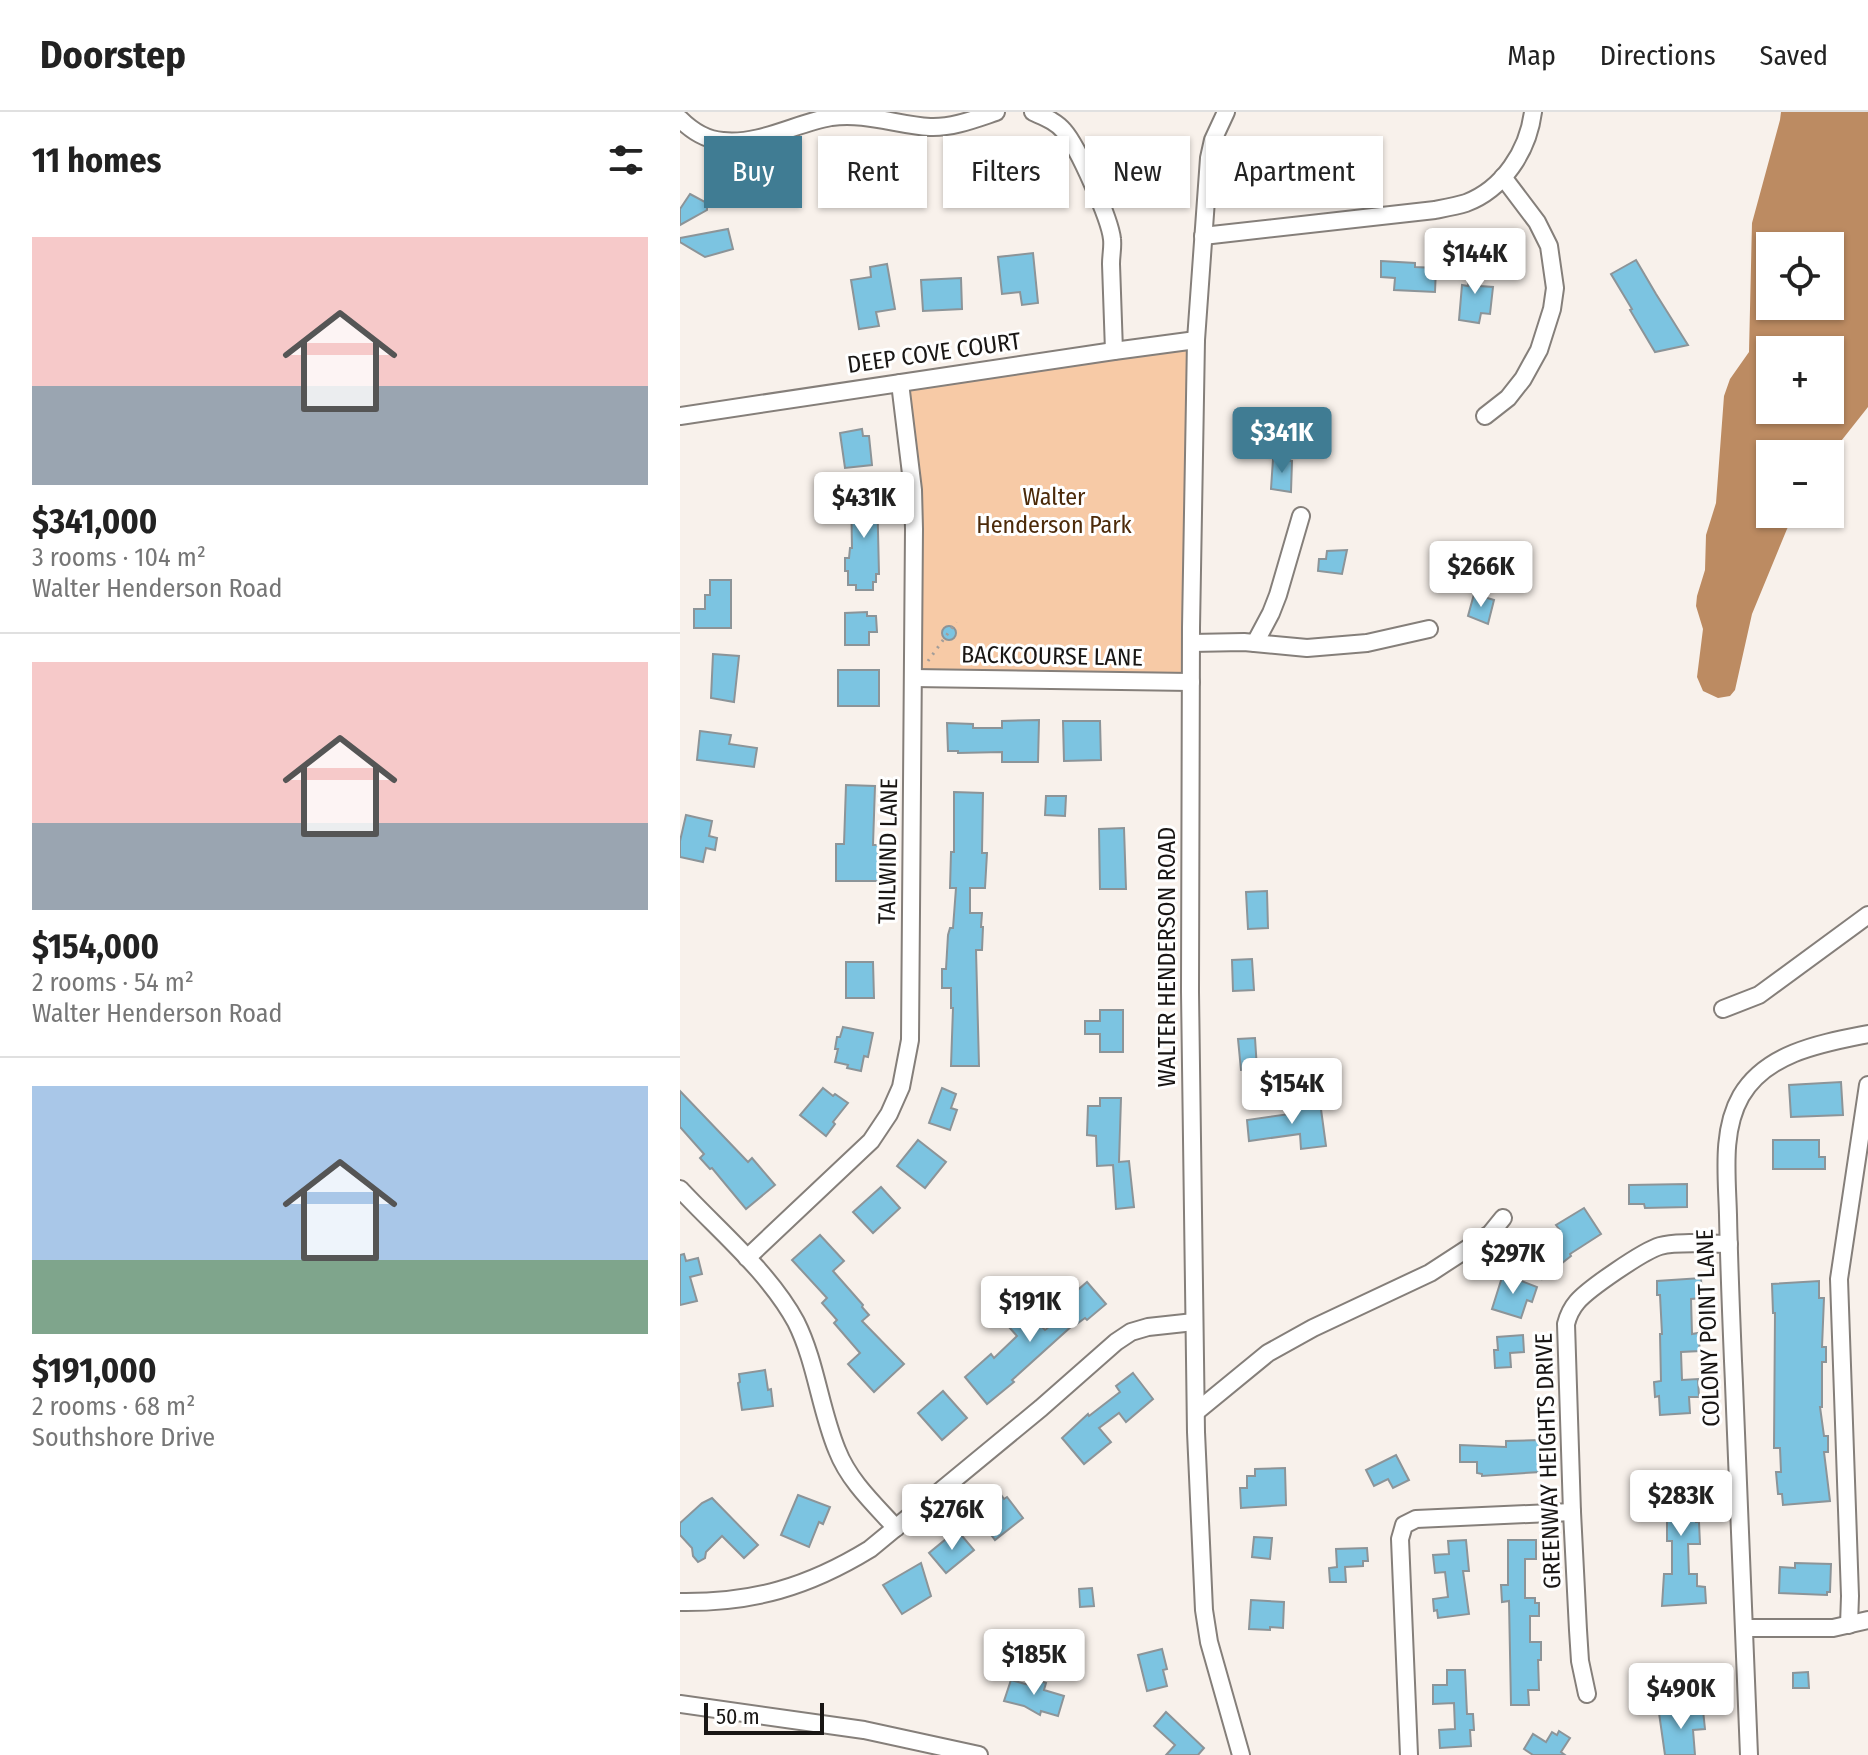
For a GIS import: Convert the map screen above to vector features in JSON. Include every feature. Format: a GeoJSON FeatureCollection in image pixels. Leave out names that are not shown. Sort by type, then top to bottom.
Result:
{"type":"FeatureCollection","features":[{"type":"Feature","properties":{"kind":"street"},"geometry":{"type":"LineString","coordinates":[[680,119],[703,136],[735,142],[834,116],[914,118],[938,127],[996,112]]}},
{"type":"Feature","properties":{"kind":"street"},"geometry":{"type":"LineString","coordinates":[[1033,112],[1050,119],[1067,135],[1108,223],[1112,239],[1114,351]]}},
{"type":"Feature","properties":{"kind":"street","name":"WALTER HENDERSON ROAD"},"geometry":{"type":"LineString","coordinates":[[1226,112],[1210,153],[1196,340],[1190,992],[1196,1412],[1204,1610],[1209,1642],[1241,1755]]}},
{"type":"Feature","properties":{"kind":"street"},"geometry":{"type":"LineString","coordinates":[[1203,236],[1435,210],[1464,203],[1478,197],[1513,166],[1525,143],[1533,112]]}},
{"type":"Feature","properties":{"kind":"street"},"geometry":{"type":"LineString","coordinates":[[1485,416],[1508,398],[1539,350],[1555,288],[1549,246],[1537,222],[1503,177]]}},
{"type":"Feature","properties":{"kind":"street","name":"DEEP COVE COURT"},"geometry":{"type":"LineString","coordinates":[[680,416],[1196,340]]}},
{"type":"Feature","properties":{"kind":"street","name":"TAILWIND LANE"},"geometry":{"type":"LineString","coordinates":[[747,1258],[871,1141],[889,1114],[907,1064],[910,1040],[913,490],[900,383]]}},
{"type":"Feature","properties":{"kind":"street"},"geometry":{"type":"LineString","coordinates":[[1255,643],[1278,595],[1301,516]]}},
{"type":"Feature","properties":{"kind":"street"},"geometry":{"type":"LineString","coordinates":[[1191,643],[1255,643],[1307,648],[1367,643],[1429,629]]}},
{"type":"Feature","properties":{"kind":"street","name":"BACKCOURSE LANE"},"geometry":{"type":"LineString","coordinates":[[913,678],[1191,682]]}},
{"type":"Feature","properties":{"kind":"street"},"geometry":{"type":"LineString","coordinates":[[1723,1009],[1759,995],[1868,915]]}},
{"type":"Feature","properties":{"kind":"street","name":"COLONY POINT LANE"},"geometry":{"type":"LineString","coordinates":[[1749,1755],[1729,1244],[1727,1149],[1730,1125],[1741,1096],[1768,1067],[1787,1056],[1821,1044],[1868,1034]]}},
{"type":"Feature","properties":{"kind":"street"},"geometry":{"type":"LineString","coordinates":[[1849,1625],[1839,1279],[1868,1085]]}},
{"type":"Feature","properties":{"kind":"street"},"geometry":{"type":"LineString","coordinates":[[680,1189],[747,1258],[797,1324],[830,1434],[847,1470],[896,1528]]}},
{"type":"Feature","properties":{"kind":"street"},"geometry":{"type":"LineString","coordinates":[[1196,1412],[1268,1353],[1313,1328],[1430,1273],[1490,1234],[1503,1218]]}},
{"type":"Feature","properties":{"kind":"street","name":"GREENWAY HEIGHTS DRIVE"},"geometry":{"type":"LineString","coordinates":[[1587,1694],[1580,1661],[1572,1512],[1566,1324],[1569,1314],[1578,1300],[1651,1250],[1663,1245],[1729,1244]]}},
{"type":"Feature","properties":{"kind":"street"},"geometry":{"type":"LineString","coordinates":[[680,1602],[742,1600],[810,1581],[840,1568],[896,1528],[1116,1342],[1131,1332],[1148,1327],[1194,1322]]}},
{"type":"Feature","properties":{"kind":"street"},"geometry":{"type":"LineString","coordinates":[[1409,1755],[1400,1539],[1404,1525],[1416,1519],[1572,1512]]}},
{"type":"Feature","properties":{"kind":"street"},"geometry":{"type":"LineString","coordinates":[[1745,1628],[1833,1628],[1868,1620]]}},
{"type":"Feature","properties":{"kind":"street"},"geometry":{"type":"LineString","coordinates":[[680,1704],[864,1730],[949,1751],[979,1755]]}},
{"type":"Feature","properties":{"kind":"path"},"geometry":{"type":"LineString","coordinates":[[928,662],[956,622]]}},
{"type":"Feature","properties":{"kind":"green space","name":"Walter Henderson Park"},"geometry":{"type":"Polygon","coordinates":[[[1195,341],[1190,681],[914,677],[901,383],[1195,341]]]}},
{"type":"Feature","properties":{"kind":"shaded area"},"geometry":{"type":"Polygon","coordinates":[[[1781,112],[1868,112],[1868,407],[1842,440],[1756,440],[1756,528],[1788,528],[1752,614],[1735,690],[1730,696],[1718,698],[1703,691],[1697,677],[1703,629],[1696,606],[1705,570],[1706,535],[1716,503],[1724,396],[1730,379],[1749,352],[1752,223],[1781,112]]]}},
{"type":"Feature","properties":{"kind":"building"},"geometry":{"type":"Polygon","coordinates":[[[690,194],[704,201],[707,210],[680,225],[680,209],[690,194]]]}},
{"type":"Feature","properties":{"kind":"building"},"geometry":{"type":"Polygon","coordinates":[[[728,229],[733,249],[705,257],[680,242],[680,238],[728,229]]]}},
{"type":"Feature","properties":{"kind":"building"},"geometry":{"type":"Polygon","coordinates":[[[1033,253],[1038,303],[1022,305],[1020,292],[1002,294],[998,257],[1033,253]]]}},
{"type":"Feature","properties":{"kind":"building"},"geometry":{"type":"Polygon","coordinates":[[[1472,259],[1483,260],[1480,286],[1493,287],[1490,314],[1481,313],[1479,323],[1459,320],[1462,285],[1468,286],[1472,259]]]}},
{"type":"Feature","properties":{"kind":"building"},"geometry":{"type":"Polygon","coordinates":[[[1636,260],[1688,345],[1655,352],[1611,274],[1636,260]]]}},
{"type":"Feature","properties":{"kind":"building"},"geometry":{"type":"Polygon","coordinates":[[[1381,261],[1436,268],[1435,292],[1394,290],[1395,278],[1381,277],[1381,261]]]}},
{"type":"Feature","properties":{"kind":"building"},"geometry":{"type":"Polygon","coordinates":[[[887,264],[895,309],[876,312],[879,326],[859,329],[851,280],[871,277],[870,267],[887,264]]]}},
{"type":"Feature","properties":{"kind":"building"},"geometry":{"type":"Polygon","coordinates":[[[961,278],[962,309],[923,311],[921,280],[961,278]]]}},
{"type":"Feature","properties":{"kind":"building"},"geometry":{"type":"Polygon","coordinates":[[[862,429],[863,436],[869,436],[872,465],[845,468],[840,433],[862,429]]]}},
{"type":"Feature","properties":{"kind":"building"},"geometry":{"type":"Polygon","coordinates":[[[1273,459],[1292,461],[1291,492],[1271,489],[1273,459]]]}},
{"type":"Feature","properties":{"kind":"building"},"geometry":{"type":"Polygon","coordinates":[[[851,489],[877,490],[879,574],[873,582],[873,590],[856,590],[856,585],[848,585],[845,558],[849,558],[852,548],[851,489]]]}},
{"type":"Feature","properties":{"kind":"building"},"geometry":{"type":"Polygon","coordinates":[[[1347,550],[1342,574],[1318,571],[1319,559],[1326,559],[1327,551],[1347,550]]]}},
{"type":"Feature","properties":{"kind":"building"},"geometry":{"type":"Polygon","coordinates":[[[710,580],[731,580],[731,628],[694,628],[694,609],[705,609],[705,595],[710,595],[710,580]]]}},
{"type":"Feature","properties":{"kind":"building"},"geometry":{"type":"Polygon","coordinates":[[[1474,594],[1494,600],[1488,624],[1468,616],[1474,594]]]}},
{"type":"Feature","properties":{"kind":"building"},"geometry":{"type":"Polygon","coordinates":[[[867,612],[867,616],[876,616],[877,632],[869,632],[869,645],[845,645],[845,613],[867,612]]]}},
{"type":"Feature","properties":{"kind":"building"},"geometry":{"type":"Polygon","coordinates":[[[949,626],[956,633],[949,640],[942,633],[949,626]]]}},
{"type":"Feature","properties":{"kind":"building"},"geometry":{"type":"Polygon","coordinates":[[[713,654],[739,656],[734,702],[711,698],[713,654]]]}},
{"type":"Feature","properties":{"kind":"building"},"geometry":{"type":"Polygon","coordinates":[[[838,670],[879,670],[879,706],[838,706],[838,670]]]}},
{"type":"Feature","properties":{"kind":"building"},"geometry":{"type":"Polygon","coordinates":[[[1039,720],[1038,762],[1002,762],[1002,752],[948,751],[947,723],[973,724],[973,728],[1002,728],[1002,721],[1039,720]]]}},
{"type":"Feature","properties":{"kind":"building"},"geometry":{"type":"Polygon","coordinates":[[[1063,721],[1100,721],[1101,760],[1064,761],[1063,721]]]}},
{"type":"Feature","properties":{"kind":"building"},"geometry":{"type":"Polygon","coordinates":[[[700,731],[731,735],[729,744],[757,748],[754,767],[697,760],[700,731]]]}},
{"type":"Feature","properties":{"kind":"building"},"geometry":{"type":"Polygon","coordinates":[[[846,785],[875,786],[873,845],[878,845],[878,881],[836,881],[836,844],[844,844],[846,785]]]}},
{"type":"Feature","properties":{"kind":"building"},"geometry":{"type":"Polygon","coordinates":[[[954,792],[983,793],[982,853],[987,853],[985,888],[970,888],[970,913],[982,913],[983,927],[982,950],[976,950],[979,1066],[951,1066],[951,988],[942,988],[942,969],[946,969],[956,888],[950,888],[951,852],[954,852],[954,792]]]}},
{"type":"Feature","properties":{"kind":"building"},"geometry":{"type":"Polygon","coordinates":[[[1046,796],[1066,796],[1065,816],[1045,815],[1046,796]]]}},
{"type":"Feature","properties":{"kind":"building"},"geometry":{"type":"Polygon","coordinates":[[[686,815],[712,821],[709,836],[717,838],[715,850],[706,848],[703,862],[680,857],[686,815]]]}},
{"type":"Feature","properties":{"kind":"building"},"geometry":{"type":"Polygon","coordinates":[[[1124,828],[1126,889],[1100,889],[1099,829],[1124,828]]]}},
{"type":"Feature","properties":{"kind":"building"},"geometry":{"type":"Polygon","coordinates":[[[1267,891],[1268,928],[1248,929],[1246,892],[1267,891]]]}},
{"type":"Feature","properties":{"kind":"building"},"geometry":{"type":"Polygon","coordinates":[[[1252,959],[1254,990],[1233,991],[1232,960],[1252,959]]]}},
{"type":"Feature","properties":{"kind":"building"},"geometry":{"type":"Polygon","coordinates":[[[846,962],[873,962],[874,998],[846,998],[846,962]]]}},
{"type":"Feature","properties":{"kind":"building"},"geometry":{"type":"Polygon","coordinates":[[[1100,1010],[1123,1010],[1123,1052],[1100,1052],[1100,1034],[1085,1034],[1085,1021],[1100,1021],[1100,1010]]]}},
{"type":"Feature","properties":{"kind":"building"},"geometry":{"type":"Polygon","coordinates":[[[843,1027],[873,1033],[868,1057],[864,1056],[861,1071],[835,1062],[837,1037],[840,1037],[843,1027]]]}},
{"type":"Feature","properties":{"kind":"building"},"geometry":{"type":"Polygon","coordinates":[[[1255,1038],[1257,1069],[1241,1070],[1238,1039],[1255,1038]]]}},
{"type":"Feature","properties":{"kind":"building"},"geometry":{"type":"Polygon","coordinates":[[[1841,1082],[1843,1115],[1791,1117],[1789,1085],[1841,1082]]]}},
{"type":"Feature","properties":{"kind":"building"},"geometry":{"type":"Polygon","coordinates":[[[823,1088],[848,1103],[826,1136],[800,1115],[823,1088]]]}},
{"type":"Feature","properties":{"kind":"building"},"geometry":{"type":"Polygon","coordinates":[[[942,1088],[956,1094],[951,1108],[957,1110],[950,1130],[929,1123],[942,1088]]]}},
{"type":"Feature","properties":{"kind":"building"},"geometry":{"type":"Polygon","coordinates":[[[680,1091],[748,1162],[752,1158],[775,1185],[746,1209],[700,1158],[704,1154],[680,1127],[680,1091]]]}},
{"type":"Feature","properties":{"kind":"building"},"geometry":{"type":"Polygon","coordinates":[[[1100,1098],[1121,1098],[1119,1162],[1129,1161],[1134,1207],[1116,1209],[1113,1165],[1097,1166],[1096,1136],[1087,1135],[1088,1106],[1100,1106],[1100,1098]]]}},
{"type":"Feature","properties":{"kind":"building"},"geometry":{"type":"Polygon","coordinates":[[[1320,1102],[1326,1146],[1301,1149],[1300,1134],[1249,1141],[1247,1120],[1297,1113],[1296,1104],[1320,1102]]]}},
{"type":"Feature","properties":{"kind":"building"},"geometry":{"type":"Polygon","coordinates":[[[918,1140],[946,1162],[925,1188],[897,1166],[918,1140]]]}},
{"type":"Feature","properties":{"kind":"building"},"geometry":{"type":"Polygon","coordinates":[[[1773,1140],[1819,1140],[1819,1157],[1825,1157],[1825,1169],[1773,1169],[1773,1140]]]}},
{"type":"Feature","properties":{"kind":"building"},"geometry":{"type":"Polygon","coordinates":[[[1687,1184],[1687,1207],[1645,1208],[1644,1204],[1629,1204],[1629,1185],[1687,1184]]]}},
{"type":"Feature","properties":{"kind":"building"},"geometry":{"type":"Polygon","coordinates":[[[881,1187],[900,1208],[873,1233],[853,1212],[881,1187]]]}},
{"type":"Feature","properties":{"kind":"building"},"geometry":{"type":"Polygon","coordinates":[[[1584,1208],[1601,1234],[1570,1254],[1542,1279],[1525,1254],[1559,1229],[1556,1225],[1584,1208]]]}},
{"type":"Feature","properties":{"kind":"building"},"geometry":{"type":"Polygon","coordinates":[[[820,1235],[844,1261],[833,1271],[869,1315],[862,1321],[904,1364],[874,1392],[848,1364],[860,1353],[834,1323],[837,1320],[822,1303],[827,1298],[792,1260],[820,1235]]]}},
{"type":"Feature","properties":{"kind":"building"},"geometry":{"type":"Polygon","coordinates":[[[684,1254],[686,1261],[698,1258],[702,1274],[690,1277],[697,1301],[680,1305],[680,1255],[684,1254]]]}},
{"type":"Feature","properties":{"kind":"building"},"geometry":{"type":"Polygon","coordinates":[[[1503,1274],[1537,1287],[1532,1302],[1527,1300],[1521,1318],[1492,1309],[1503,1274]]]}},
{"type":"Feature","properties":{"kind":"building"},"geometry":{"type":"Polygon","coordinates":[[[1701,1278],[1702,1298],[1691,1299],[1692,1334],[1698,1333],[1700,1351],[1681,1352],[1682,1380],[1698,1379],[1699,1397],[1689,1397],[1690,1413],[1660,1415],[1659,1396],[1655,1397],[1654,1382],[1661,1381],[1662,1334],[1657,1281],[1701,1278]]]}},
{"type":"Feature","properties":{"kind":"building"},"geometry":{"type":"Polygon","coordinates":[[[1819,1281],[1819,1298],[1824,1298],[1822,1347],[1826,1347],[1826,1362],[1822,1362],[1820,1407],[1824,1436],[1828,1436],[1828,1452],[1824,1452],[1830,1501],[1783,1505],[1782,1494],[1778,1494],[1776,1472],[1781,1472],[1780,1448],[1774,1448],[1775,1313],[1772,1284],[1819,1281]]]}},
{"type":"Feature","properties":{"kind":"building"},"geometry":{"type":"Polygon","coordinates":[[[1087,1282],[1106,1304],[1087,1320],[1085,1318],[1073,1325],[987,1404],[965,1377],[991,1354],[994,1358],[1017,1336],[1000,1317],[1008,1309],[1027,1329],[1036,1321],[1045,1330],[1064,1315],[1058,1307],[1087,1282]]]}},
{"type":"Feature","properties":{"kind":"building"},"geometry":{"type":"Polygon","coordinates":[[[1523,1335],[1524,1352],[1510,1353],[1511,1367],[1495,1368],[1497,1337],[1523,1335]]]}},
{"type":"Feature","properties":{"kind":"building"},"geometry":{"type":"Polygon","coordinates":[[[765,1370],[773,1406],[742,1410],[739,1374],[765,1370]]]}},
{"type":"Feature","properties":{"kind":"building"},"geometry":{"type":"Polygon","coordinates":[[[1133,1373],[1153,1399],[1126,1422],[1119,1413],[1099,1428],[1111,1442],[1084,1464],[1062,1438],[1088,1414],[1120,1392],[1116,1386],[1133,1373]]]}},
{"type":"Feature","properties":{"kind":"building"},"geometry":{"type":"Polygon","coordinates":[[[943,1391],[967,1418],[942,1440],[918,1413],[943,1391]]]}},
{"type":"Feature","properties":{"kind":"building"},"geometry":{"type":"Polygon","coordinates":[[[1539,1440],[1540,1472],[1482,1476],[1477,1473],[1477,1462],[1460,1462],[1460,1445],[1506,1447],[1506,1441],[1539,1440]]]}},
{"type":"Feature","properties":{"kind":"building"},"geometry":{"type":"Polygon","coordinates":[[[1396,1455],[1409,1480],[1393,1488],[1388,1479],[1374,1486],[1366,1470],[1396,1455]]]}},
{"type":"Feature","properties":{"kind":"building"},"geometry":{"type":"Polygon","coordinates":[[[1285,1468],[1286,1505],[1241,1508],[1240,1488],[1247,1488],[1247,1476],[1255,1476],[1255,1469],[1285,1468]]]}},
{"type":"Feature","properties":{"kind":"building"},"geometry":{"type":"Polygon","coordinates":[[[1700,1473],[1701,1490],[1693,1490],[1700,1544],[1688,1544],[1689,1574],[1697,1574],[1697,1586],[1705,1587],[1706,1603],[1662,1606],[1664,1574],[1672,1574],[1672,1541],[1667,1541],[1667,1509],[1664,1509],[1658,1476],[1700,1473]]]}},
{"type":"Feature","properties":{"kind":"building"},"geometry":{"type":"Polygon","coordinates":[[[997,1489],[1023,1518],[995,1540],[978,1517],[988,1508],[982,1500],[997,1489]]]}},
{"type":"Feature","properties":{"kind":"building"},"geometry":{"type":"Polygon","coordinates":[[[798,1495],[830,1507],[823,1524],[819,1522],[809,1547],[781,1535],[798,1495]]]}},
{"type":"Feature","properties":{"kind":"building"},"geometry":{"type":"Polygon","coordinates":[[[712,1498],[758,1545],[744,1558],[722,1536],[706,1552],[705,1558],[698,1562],[692,1548],[680,1535],[680,1523],[712,1498]]]}},
{"type":"Feature","properties":{"kind":"building"},"geometry":{"type":"Polygon","coordinates":[[[957,1530],[974,1550],[946,1573],[929,1553],[957,1530]]]}},
{"type":"Feature","properties":{"kind":"building"},"geometry":{"type":"Polygon","coordinates":[[[1254,1537],[1272,1538],[1270,1559],[1252,1557],[1254,1537]]]}},
{"type":"Feature","properties":{"kind":"building"},"geometry":{"type":"Polygon","coordinates":[[[1466,1540],[1469,1571],[1463,1571],[1469,1614],[1438,1618],[1433,1599],[1448,1597],[1445,1572],[1435,1573],[1433,1555],[1449,1554],[1448,1541],[1466,1540]]]}},
{"type":"Feature","properties":{"kind":"building"},"geometry":{"type":"Polygon","coordinates":[[[1508,1540],[1536,1540],[1536,1559],[1525,1559],[1525,1598],[1535,1598],[1535,1603],[1539,1603],[1539,1616],[1530,1616],[1530,1642],[1541,1642],[1539,1690],[1528,1690],[1529,1705],[1511,1705],[1509,1601],[1502,1602],[1501,1585],[1508,1585],[1508,1540]]]}},
{"type":"Feature","properties":{"kind":"building"},"geometry":{"type":"Polygon","coordinates":[[[1367,1548],[1368,1561],[1363,1561],[1363,1566],[1345,1567],[1346,1582],[1330,1582],[1329,1568],[1337,1567],[1336,1549],[1367,1548]]]}},
{"type":"Feature","properties":{"kind":"building"},"geometry":{"type":"Polygon","coordinates":[[[921,1563],[931,1596],[902,1614],[883,1585],[921,1563]]]}},
{"type":"Feature","properties":{"kind":"building"},"geometry":{"type":"Polygon","coordinates":[[[1795,1563],[1831,1564],[1830,1592],[1827,1595],[1779,1593],[1780,1567],[1795,1568],[1795,1563]]]}},
{"type":"Feature","properties":{"kind":"building"},"geometry":{"type":"Polygon","coordinates":[[[1092,1588],[1094,1606],[1080,1607],[1079,1589],[1092,1588]]]}},
{"type":"Feature","properties":{"kind":"building"},"geometry":{"type":"Polygon","coordinates":[[[1251,1600],[1284,1602],[1283,1628],[1249,1629],[1251,1600]]]}},
{"type":"Feature","properties":{"kind":"building"},"geometry":{"type":"Polygon","coordinates":[[[1162,1649],[1167,1686],[1147,1691],[1138,1655],[1162,1649]]]}},
{"type":"Feature","properties":{"kind":"building"},"geometry":{"type":"Polygon","coordinates":[[[1447,1670],[1465,1670],[1467,1714],[1473,1714],[1471,1746],[1440,1748],[1439,1730],[1455,1729],[1454,1703],[1433,1704],[1433,1685],[1447,1685],[1447,1670]]]}},
{"type":"Feature","properties":{"kind":"building"},"geometry":{"type":"Polygon","coordinates":[[[1808,1672],[1809,1688],[1793,1688],[1793,1673],[1808,1672]]]}},
{"type":"Feature","properties":{"kind":"building"},"geometry":{"type":"Polygon","coordinates":[[[1031,1678],[1046,1683],[1044,1690],[1064,1696],[1058,1716],[1041,1711],[1040,1715],[1024,1706],[1004,1701],[1011,1680],[1029,1685],[1031,1678]]]}},
{"type":"Feature","properties":{"kind":"building"},"geometry":{"type":"Polygon","coordinates":[[[1703,1710],[1705,1729],[1693,1730],[1695,1755],[1665,1755],[1659,1713],[1703,1710]]]}},
{"type":"Feature","properties":{"kind":"building"},"geometry":{"type":"Polygon","coordinates":[[[1166,1712],[1204,1748],[1198,1755],[1166,1755],[1175,1745],[1154,1726],[1166,1712]]]}},
{"type":"Feature","properties":{"kind":"building"},"geometry":{"type":"Polygon","coordinates":[[[1559,1731],[1570,1738],[1561,1752],[1565,1755],[1533,1755],[1524,1749],[1533,1734],[1546,1742],[1552,1732],[1557,1735],[1559,1731]]]}}]}
